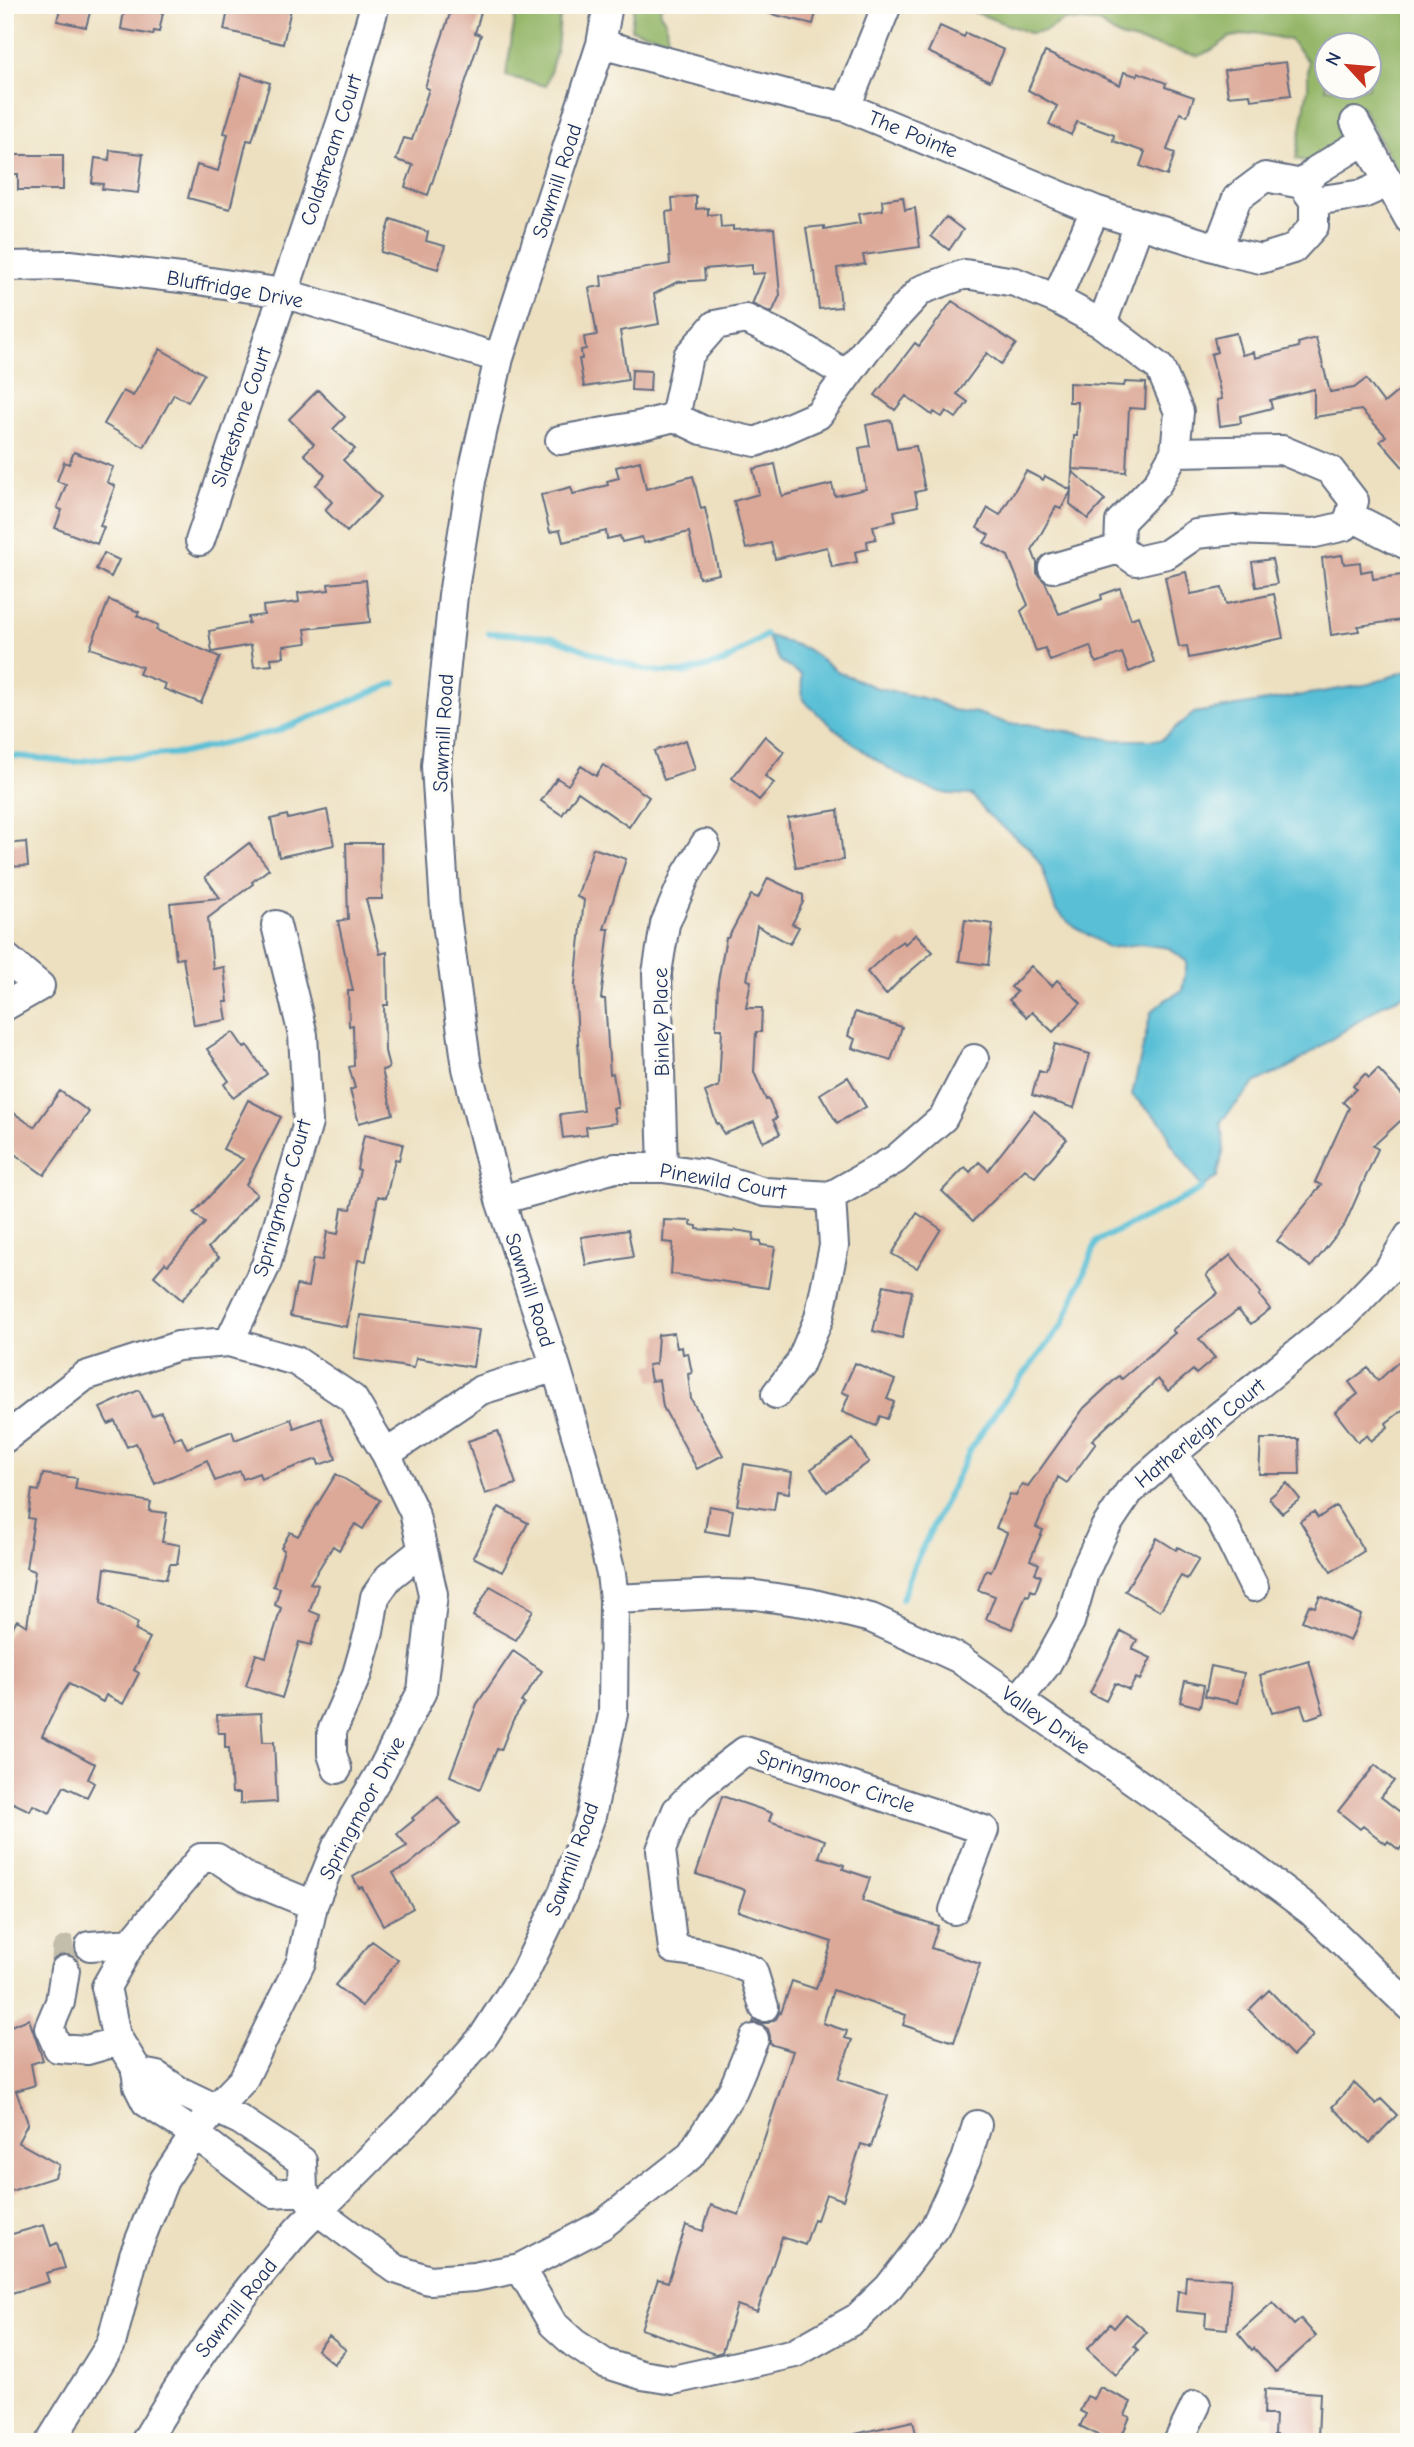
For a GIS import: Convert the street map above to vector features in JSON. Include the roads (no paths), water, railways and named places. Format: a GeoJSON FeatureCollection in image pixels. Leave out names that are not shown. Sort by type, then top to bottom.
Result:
{"type":"FeatureCollection","features":[{"type":"Feature","properties":{"kind":"street","name":"Coldstream Court"},"geometry":{"type":"LineString","coordinates":[[283,293],[344,114],[375,5]]}},
{"type":"Feature","properties":{"kind":"street","name":"Sawmill Road"},"geometry":{"type":"LineString","coordinates":[[145,2442],[190,2367],[245,2291],[306,2221],[311,2201],[413,2116],[483,2037],[524,1972],[558,1904],[591,1816],[613,1714],[614,1600],[611,1574],[584,1465],[555,1367],[500,1200],[467,1068],[445,908],[436,766],[455,583],[471,481],[499,358],[600,44],[608,5]]}},
{"type":"Feature","properties":{"kind":"street"},"geometry":{"type":"LineString","coordinates":[[846,107],[887,5]]}},
{"type":"Feature","properties":{"kind":"street","name":"The Pointe"},"geometry":{"type":"LineString","coordinates":[[600,44],[786,94],[846,107],[1095,210],[1261,259],[1293,249],[1314,226],[1308,192]]}},
{"type":"Feature","properties":{"kind":"street"},"geometry":{"type":"LineString","coordinates":[[1308,192],[1317,170],[1360,131],[1409,219]]}},
{"type":"Feature","properties":{"kind":"street"},"geometry":{"type":"LineString","coordinates":[[1218,248],[1237,198],[1265,177],[1308,192],[1363,194],[1390,182]]}},
{"type":"Feature","properties":{"kind":"street"},"geometry":{"type":"LineString","coordinates":[[1056,299],[1095,210]]}},
{"type":"Feature","properties":{"kind":"street"},"geometry":{"type":"LineString","coordinates":[[1102,324],[1139,224]]}},
{"type":"Feature","properties":{"kind":"street","name":"Bluffridge Drive"},"geometry":{"type":"LineString","coordinates":[[5,266],[70,265],[198,279],[283,293],[499,358]]}},
{"type":"Feature","properties":{"kind":"street"},"geometry":{"type":"LineString","coordinates":[[560,440],[675,417],[702,430],[756,442],[818,415],[868,347],[921,290],[965,274],[1015,282],[1056,299],[1102,324],[1160,368],[1179,412],[1175,452],[1157,484],[1120,522],[1119,549]]}},
{"type":"Feature","properties":{"kind":"street","name":"Slatestone Court"},"geometry":{"type":"LineString","coordinates":[[200,541],[283,293]]}},
{"type":"Feature","properties":{"kind":"street"},"geometry":{"type":"LineString","coordinates":[[675,417],[688,356],[715,325],[746,319],[788,339],[847,375]]}},
{"type":"Feature","properties":{"kind":"street"},"geometry":{"type":"LineString","coordinates":[[1119,549],[1136,561],[1167,554],[1196,534],[1235,530],[1315,533],[1345,526],[1350,516],[1354,500],[1330,470],[1282,450],[1175,452]]}},
{"type":"Feature","properties":{"kind":"street"},"geometry":{"type":"LineString","coordinates":[[1350,516],[1405,544]]}},
{"type":"Feature","properties":{"kind":"street"},"geometry":{"type":"LineString","coordinates":[[1053,568],[1119,549]]}},
{"type":"Feature","properties":{"kind":"street","name":"Binley Place"},"geometry":{"type":"LineString","coordinates":[[663,1168],[657,973],[665,924],[686,875],[705,844]]}},
{"type":"Feature","properties":{"kind":"street","name":"Springmoor Court"},"geometry":{"type":"LineString","coordinates":[[229,1342],[265,1265],[308,1123],[303,1035],[276,925]]}},
{"type":"Feature","properties":{"kind":"street"},"geometry":{"type":"LineString","coordinates":[[5,957],[40,986],[5,1006]]}},
{"type":"Feature","properties":{"kind":"street"},"geometry":{"type":"LineString","coordinates":[[776,1394],[800,1363],[819,1318],[834,1246],[831,1196],[896,1159],[943,1118],[975,1059]]}},
{"type":"Feature","properties":{"kind":"street","name":"Pinewild Court"},"geometry":{"type":"LineString","coordinates":[[500,1200],[615,1168],[663,1168],[704,1174],[765,1192],[831,1196]]}},
{"type":"Feature","properties":{"kind":"street","name":"Hatherleigh Court"},"geometry":{"type":"LineString","coordinates":[[1017,1701],[1046,1665],[1070,1622],[1084,1573],[1105,1528],[1129,1492],[1172,1454],[1344,1316],[1389,1269],[1409,1236]]}},
{"type":"Feature","properties":{"kind":"street","name":"Springmoor Drive"},"geometry":{"type":"LineString","coordinates":[[5,1438],[85,1376],[178,1346],[229,1342],[296,1361],[353,1399],[386,1454],[414,1512],[433,1594],[422,1691],[382,1770],[337,1846],[313,1905],[295,1974],[243,2080],[195,2134],[164,2180],[134,2255],[111,2344],[50,2442]]}},
{"type":"Feature","properties":{"kind":"street"},"geometry":{"type":"LineString","coordinates":[[386,1454],[481,1390],[555,1367]]}},
{"type":"Feature","properties":{"kind":"street"},"geometry":{"type":"LineString","coordinates":[[1172,1454],[1220,1518],[1254,1587]]}},
{"type":"Feature","properties":{"kind":"street"},"geometry":{"type":"LineString","coordinates":[[337,1769],[332,1754],[332,1731],[357,1674],[369,1632],[375,1597],[388,1577],[423,1550]]}},
{"type":"Feature","properties":{"kind":"street","name":"Valley Drive"},"geometry":{"type":"LineString","coordinates":[[614,1600],[660,1596],[756,1595],[810,1603],[870,1618],[958,1658],[1175,1810],[1311,1910],[1409,2006]]}},
{"type":"Feature","properties":{"kind":"street","name":"Springmoor Circle"},"geometry":{"type":"LineString","coordinates":[[764,2007],[753,1971],[733,1961],[703,1952],[673,1949],[661,1850],[677,1810],[700,1786],[745,1751],[984,1830],[954,1910]]}},
{"type":"Feature","properties":{"kind":"street"},"geometry":{"type":"LineString","coordinates":[[313,1905],[247,1878],[217,1858],[201,1858],[131,1943],[106,1987],[116,2036],[136,2072],[138,2086],[146,2102],[195,2134],[273,2193],[311,2201],[396,2269],[429,2280],[474,2277],[520,2268],[602,2225],[690,2156],[733,2090],[754,2039]]}},
{"type":"Feature","properties":{"kind":"street"},"geometry":{"type":"LineString","coordinates":[[90,1946],[131,1943]]}},
{"type":"Feature","properties":{"kind":"street"},"geometry":{"type":"LineString","coordinates":[[65,1970],[60,2003],[49,2028],[58,2048],[87,2050],[119,2041]]}},
{"type":"Feature","properties":{"kind":"street"},"geometry":{"type":"LineString","coordinates":[[60,2003],[79,2002],[110,2009]]}},
{"type":"Feature","properties":{"kind":"street"},"geometry":{"type":"LineString","coordinates":[[136,2072],[157,2076],[179,2091],[240,2120],[302,2161],[311,2201]]}},
{"type":"Feature","properties":{"kind":"street"},"geometry":{"type":"LineString","coordinates":[[520,2268],[553,2324],[574,2343],[604,2362],[642,2375],[673,2380],[794,2353],[858,2318],[889,2287],[935,2227],[966,2160],[977,2125]]}},
{"type":"Feature","properties":{"kind":"street"},"geometry":{"type":"LineString","coordinates":[[1178,2442],[1196,2405]]}},
{"type":"Feature","properties":{"kind":"water"},"geometry":{"type":"Polygon","coordinates":[[[766,635],[807,649],[839,672],[874,687],[935,701],[952,710],[977,713],[1009,724],[1027,724],[1114,740],[1161,740],[1194,713],[1370,684],[1409,670],[1409,993],[1384,1004],[1288,1068],[1256,1082],[1221,1121],[1224,1149],[1217,1177],[1202,1188],[1171,1143],[1165,1126],[1132,1095],[1151,1012],[1182,991],[1187,962],[1169,948],[1140,944],[1109,948],[1072,925],[1056,911],[1042,867],[1030,849],[986,813],[972,795],[947,794],[925,787],[887,767],[851,741],[803,700],[801,675],[780,661],[766,635]]]}},
{"type":"Feature","properties":{"kind":"waterway"},"geometry":{"type":"LineString","coordinates":[[489,633],[551,637],[649,671],[683,673],[724,662],[766,635]]}},
{"type":"Feature","properties":{"kind":"waterway"},"geometry":{"type":"LineString","coordinates":[[5,755],[74,762],[183,753],[277,731],[395,683]]}},
{"type":"Feature","properties":{"kind":"waterway"},"geometry":{"type":"LineString","coordinates":[[902,1599],[914,1565],[971,1448],[1063,1324],[1097,1241],[1202,1188]]}},
{"type":"Feature","properties":{"kind":"tunnel"},"geometry":{"type":"LineString","coordinates":[[65,1970],[66,1950],[90,1946]]}}]}
